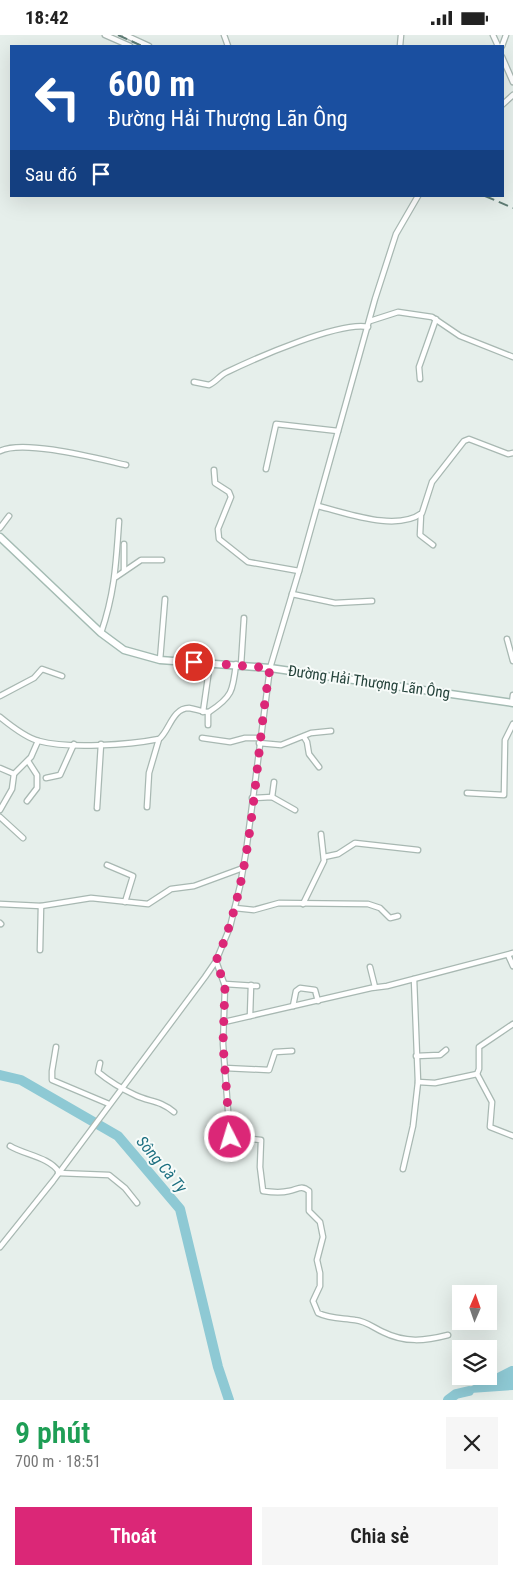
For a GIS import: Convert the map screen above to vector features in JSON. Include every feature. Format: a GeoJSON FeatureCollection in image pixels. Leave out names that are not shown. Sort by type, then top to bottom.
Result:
{"type":"FeatureCollection","features":[{"type":"Feature","properties":{"kind":"street"},"geometry":{"type":"LineString","coordinates":[[106,35],[125,45]]}},
{"type":"Feature","properties":{"kind":"street"},"geometry":{"type":"LineString","coordinates":[[125,35],[147,45]]}},
{"type":"Feature","properties":{"kind":"street"},"geometry":{"type":"LineString","coordinates":[[504,62],[513,82]]}},
{"type":"Feature","properties":{"kind":"street"},"geometry":{"type":"LineString","coordinates":[[0,1247],[59,1172],[216,961],[230,927],[243,868],[270,668],[318,506],[375,299],[396,234],[417,197]]}},
{"type":"Feature","properties":{"kind":"street"},"geometry":{"type":"LineString","coordinates":[[370,321],[398,312],[436,319],[460,336],[513,357]]}},
{"type":"Feature","properties":{"kind":"street"},"geometry":{"type":"LineString","coordinates":[[420,379],[419,367],[436,319]]}},
{"type":"Feature","properties":{"kind":"street"},"geometry":{"type":"LineString","coordinates":[[194,382],[209,385],[230,370],[333,329],[353,325],[368,327]]}},
{"type":"Feature","properties":{"kind":"street"},"geometry":{"type":"LineString","coordinates":[[266,469],[276,424],[338,431]]}},
{"type":"Feature","properties":{"kind":"street"},"geometry":{"type":"LineString","coordinates":[[434,545],[420,535],[421,514],[432,482],[464,441],[469,439],[508,454],[513,453]]}},
{"type":"Feature","properties":{"kind":"street"},"geometry":{"type":"LineString","coordinates":[[0,451],[13,448],[54,449],[126,465]]}},
{"type":"Feature","properties":{"kind":"street"},"geometry":{"type":"LineString","coordinates":[[214,470],[215,483],[232,497],[218,529],[219,539],[248,562],[299,571]]}},
{"type":"Feature","properties":{"kind":"street"},"geometry":{"type":"LineString","coordinates":[[318,506],[357,518],[406,521],[421,514]]}},
{"type":"Feature","properties":{"kind":"street"},"geometry":{"type":"LineString","coordinates":[[0,528],[9,516]]}},
{"type":"Feature","properties":{"kind":"street"},"geometry":{"type":"LineString","coordinates":[[101,633],[111,604],[116,577],[119,521]]}},
{"type":"Feature","properties":{"kind":"street","name":"Đường Hải Thượng Lãn Ông"},"geometry":{"type":"LineString","coordinates":[[0,537],[101,633],[124,650],[160,660],[270,668],[512,703]]}},
{"type":"Feature","properties":{"kind":"street"},"geometry":{"type":"LineString","coordinates":[[124,544],[124,571]]}},
{"type":"Feature","properties":{"kind":"street"},"geometry":{"type":"LineString","coordinates":[[116,577],[141,559],[162,560]]}},
{"type":"Feature","properties":{"kind":"street"},"geometry":{"type":"LineString","coordinates":[[292,594],[335,603],[372,601]]}},
{"type":"Feature","properties":{"kind":"street"},"geometry":{"type":"LineString","coordinates":[[160,660],[165,599]]}},
{"type":"Feature","properties":{"kind":"street"},"geometry":{"type":"LineString","coordinates":[[147,807],[149,773],[159,739],[173,718],[182,711],[191,709],[205,712],[229,697],[239,665],[244,618]]}},
{"type":"Feature","properties":{"kind":"street"},"geometry":{"type":"LineString","coordinates":[[507,639],[513,661]]}},
{"type":"Feature","properties":{"kind":"street"},"geometry":{"type":"LineString","coordinates":[[208,725],[205,712],[210,663]]}},
{"type":"Feature","properties":{"kind":"street"},"geometry":{"type":"LineString","coordinates":[[0,696],[34,677],[42,669],[62,676]]}},
{"type":"Feature","properties":{"kind":"street"},"geometry":{"type":"LineString","coordinates":[[512,703],[513,695]]}},
{"type":"Feature","properties":{"kind":"street"},"geometry":{"type":"LineString","coordinates":[[0,717],[38,741],[101,744],[159,739]]}},
{"type":"Feature","properties":{"kind":"street"},"geometry":{"type":"LineString","coordinates":[[467,793],[504,795],[505,741],[513,723]]}},
{"type":"Feature","properties":{"kind":"street"},"geometry":{"type":"LineString","coordinates":[[202,738],[230,742],[245,738],[281,745],[312,733],[330,731]]}},
{"type":"Feature","properties":{"kind":"street"},"geometry":{"type":"LineString","coordinates":[[304,737],[309,754],[319,767]]}},
{"type":"Feature","properties":{"kind":"street"},"geometry":{"type":"LineString","coordinates":[[0,810],[12,789],[14,774],[28,761],[38,741]]}},
{"type":"Feature","properties":{"kind":"street"},"geometry":{"type":"LineString","coordinates":[[46,778],[60,775],[74,744]]}},
{"type":"Feature","properties":{"kind":"street"},"geometry":{"type":"LineString","coordinates":[[97,808],[101,744]]}},
{"type":"Feature","properties":{"kind":"street"},"geometry":{"type":"LineString","coordinates":[[27,801],[37,788],[37,775],[28,761]]}},
{"type":"Feature","properties":{"kind":"street"},"geometry":{"type":"LineString","coordinates":[[0,768],[14,774]]}},
{"type":"Feature","properties":{"kind":"street"},"geometry":{"type":"LineString","coordinates":[[272,797],[274,782]]}},
{"type":"Feature","properties":{"kind":"street"},"geometry":{"type":"LineString","coordinates":[[252,799],[272,797],[295,810]]}},
{"type":"Feature","properties":{"kind":"street"},"geometry":{"type":"LineString","coordinates":[[0,817],[23,838]]}},
{"type":"Feature","properties":{"kind":"street"},"geometry":{"type":"LineString","coordinates":[[303,904],[324,857],[321,834]]}},
{"type":"Feature","properties":{"kind":"street"},"geometry":{"type":"LineString","coordinates":[[324,857],[338,854],[355,843],[418,850]]}},
{"type":"Feature","properties":{"kind":"street"},"geometry":{"type":"LineString","coordinates":[[107,865],[133,876],[125,903]]}},
{"type":"Feature","properties":{"kind":"street"},"geometry":{"type":"LineString","coordinates":[[0,904],[41,906],[91,898],[125,903],[151,904],[171,889],[194,886],[243,868]]}},
{"type":"Feature","properties":{"kind":"street"},"geometry":{"type":"LineString","coordinates":[[234,908],[254,910],[279,903],[368,904],[380,908],[390,918],[398,916]]}},
{"type":"Feature","properties":{"kind":"street"},"geometry":{"type":"LineString","coordinates":[[40,950],[41,906]]}},
{"type":"Feature","properties":{"kind":"street"},"geometry":{"type":"LineString","coordinates":[[224,1022],[414,979],[511,954],[513,967]]}},
{"type":"Feature","properties":{"kind":"street"},"geometry":{"type":"LineString","coordinates":[[216,961],[225,984],[225,1068],[230,1137],[258,1138],[261,1141],[260,1167],[262,1190],[288,1191],[298,1187],[305,1187],[308,1191],[309,1211],[320,1223],[323,1237],[317,1260],[320,1271],[320,1286],[313,1301],[318,1313],[343,1320],[357,1320],[372,1325],[390,1335],[410,1340],[424,1341],[448,1335]]}},
{"type":"Feature","properties":{"kind":"street"},"geometry":{"type":"LineString","coordinates":[[370,967],[376,987]]}},
{"type":"Feature","properties":{"kind":"street"},"geometry":{"type":"LineString","coordinates":[[403,1169],[413,1126],[419,1069],[416,1056],[414,979]]}},
{"type":"Feature","properties":{"kind":"street"},"geometry":{"type":"LineString","coordinates":[[225,984],[257,986]]}},
{"type":"Feature","properties":{"kind":"street"},"geometry":{"type":"LineString","coordinates":[[250,985],[250,1016]]}},
{"type":"Feature","properties":{"kind":"street"},"geometry":{"type":"LineString","coordinates":[[293,1006],[298,989],[315,990],[318,1001]]}},
{"type":"Feature","properties":{"kind":"street"},"geometry":{"type":"LineString","coordinates":[[513,1024],[479,1047],[479,1069],[477,1074],[492,1102],[490,1127],[513,1136]]}},
{"type":"Feature","properties":{"kind":"street"},"geometry":{"type":"LineString","coordinates":[[56,1047],[52,1079],[108,1105]]}},
{"type":"Feature","properties":{"kind":"street"},"geometry":{"type":"LineString","coordinates":[[416,1056],[440,1055],[446,1050]]}},
{"type":"Feature","properties":{"kind":"street"},"geometry":{"type":"LineString","coordinates":[[225,1068],[269,1070],[275,1052],[292,1051]]}},
{"type":"Feature","properties":{"kind":"street"},"geometry":{"type":"LineString","coordinates":[[100,1063],[98,1071],[121,1088],[135,1095],[154,1100],[174,1112]]}},
{"type":"Feature","properties":{"kind":"street"},"geometry":{"type":"LineString","coordinates":[[418,1082],[435,1083],[477,1074]]}},
{"type":"Feature","properties":{"kind":"street"},"geometry":{"type":"LineString","coordinates":[[10,1146],[22,1153],[49,1161],[59,1172],[109,1175],[125,1188],[137,1203]]}},
{"type":"Feature","properties":{"kind":"water"},"geometry":{"type":"Polygon","coordinates":[[[513,1366],[513,1390],[456,1394],[474,1385],[497,1385],[497,1373],[513,1366]]]}},
{"type":"Feature","properties":{"kind":"waterway","name":"Sông Cà Ty"},"geometry":{"type":"LineString","coordinates":[[0,1075],[21,1080],[118,1136],[180,1209],[218,1367],[229,1400]]}},
{"type":"Feature","properties":{"kind":"waterway","name":"Sông Cà Ty"},"geometry":{"type":"LineString","coordinates":[[448,1400],[456,1394],[469,1391]]}},
{"type":"Feature","properties":{"kind":"railway"},"geometry":{"type":"LineString","coordinates":[[118,35],[140,45]]}},
{"type":"Feature","properties":{"kind":"railway"},"geometry":{"type":"LineString","coordinates":[[487,197],[513,208]]}},
{"type":"Feature","properties":{"kind":"route"},"geometry":{"type":"LineString","coordinates":[[194,662],[270,668],[265,693],[246,853],[230,927],[216,961],[225,986],[223,1044],[230,1137]]}}]}
